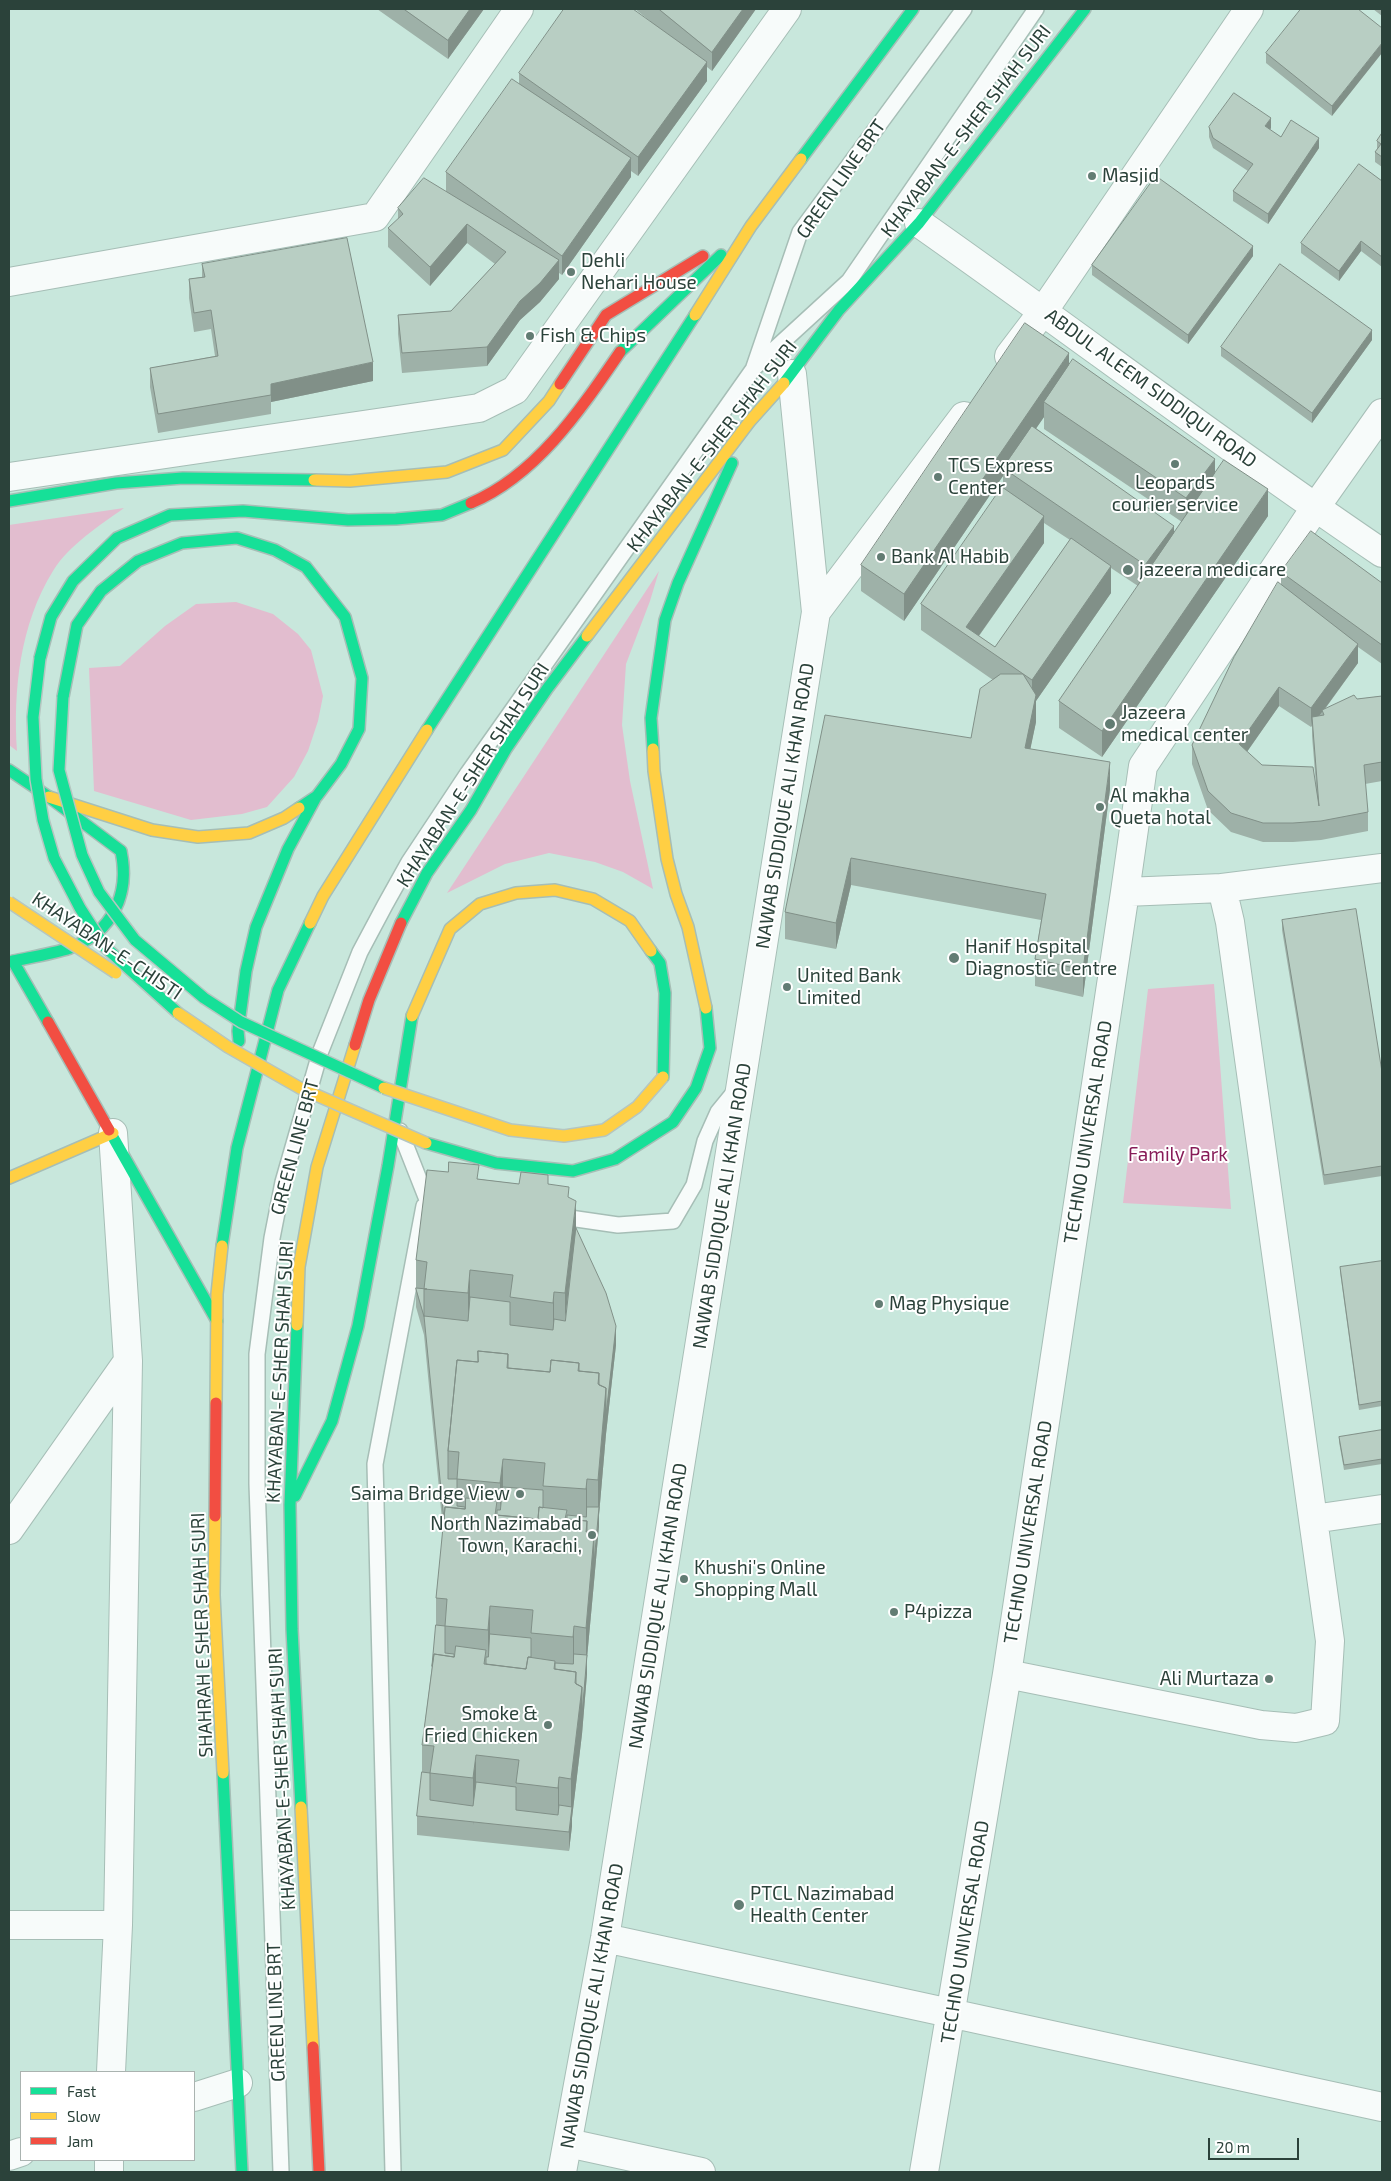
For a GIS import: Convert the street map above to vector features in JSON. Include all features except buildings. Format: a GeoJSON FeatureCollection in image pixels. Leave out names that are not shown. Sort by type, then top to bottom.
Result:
{"type":"FeatureCollection","features":[{"type":"Feature","properties":{"kind":"main road"},"geometry":{"type":"LineString","coordinates":[[249,1100],[278,990],[323,896],[432,722],[536,564],[751,226],[913,9]]}},
{"type":"Feature","properties":{"kind":"main road","name":"KHAYABAN-E-SHER SHAH SURI"},"geometry":{"type":"LineString","coordinates":[[319,2172],[292,1629],[290,1505],[300,1267],[317,1167],[369,1000],[396,932],[427,873],[471,810],[506,749],[547,689],[750,421],[792,374],[840,310],[919,223],[1085,9]]}},
{"type":"Feature","properties":{"kind":"main road"},"geometry":{"type":"LineString","coordinates":[[750,421],[678,583],[665,620],[651,718],[654,772],[667,859],[676,894],[688,927],[706,1007],[710,1048],[696,1088],[672,1122],[615,1159],[573,1171],[496,1163],[426,1143],[300,1088],[186,1020],[105,947],[80,908],[54,858],[43,820],[36,779],[33,717],[40,658],[51,616],[73,581],[117,538],[170,515],[243,511],[348,520],[396,519],[442,514],[485,497],[532,464],[582,408],[624,347],[751,226]]}},
{"type":"Feature","properties":{"kind":"main road"},"geometry":{"type":"LineString","coordinates":[[9,501],[116,483],[183,478],[350,481],[447,472],[503,450],[549,401],[606,315],[751,226]]}},
{"type":"Feature","properties":{"kind":"main road"},"geometry":{"type":"LineString","coordinates":[[249,1100],[238,1031],[246,971],[256,927],[288,850],[316,796],[341,764],[359,729],[362,678],[345,617],[306,567],[275,550],[237,538],[182,543],[138,561],[101,591],[77,625],[63,697],[60,770],[85,863],[99,892],[135,940],[204,998],[241,1022],[384,1088],[510,1130],[564,1136],[604,1130],[637,1106],[663,1077],[665,993],[660,963],[630,921],[592,899],[555,890],[516,893],[480,904],[450,929],[412,1016],[394,1116],[388,1166],[358,1326],[332,1421],[290,1505]]}},
{"type":"Feature","properties":{"kind":"main road"},"geometry":{"type":"LineString","coordinates":[[9,770],[49,796],[121,852],[126,874],[122,898],[106,926],[86,942],[61,951],[11,959],[113,1133],[218,1321]]}},
{"type":"Feature","properties":{"kind":"main road"},"geometry":{"type":"LineString","coordinates":[[49,796],[152,830],[198,838],[249,833],[284,818],[316,796]]}},
{"type":"Feature","properties":{"kind":"main road","name":"KHAYABAN-E-CHISTI"},"geometry":{"type":"LineString","coordinates":[[9,902],[186,1020]]}},
{"type":"Feature","properties":{"kind":"main road","name":"SHAHRAH E SHER SHAH SURI"},"geometry":{"type":"LineString","coordinates":[[242,2172],[214,1595],[218,1294],[222,1233],[237,1148],[249,1100]]}},
{"type":"Feature","properties":{"kind":"main road"},"geometry":{"type":"LineString","coordinates":[[9,1178],[113,1133]]}},
{"type":"Feature","properties":{"kind":"street"},"geometry":{"type":"LineString","coordinates":[[9,282],[375,217],[519,9]]}},
{"type":"Feature","properties":{"kind":"street"},"geometry":{"type":"LineString","coordinates":[[9,477],[479,408],[515,390],[787,9]]}},
{"type":"Feature","properties":{"kind":"street"},"geometry":{"type":"LineString","coordinates":[[996,374],[1044,310],[1249,9]]}},
{"type":"Feature","properties":{"kind":"street","name":"ABDUL ALEEM SIDDIQUI ROAD"},"geometry":{"type":"LineString","coordinates":[[919,223],[1044,310],[1315,508],[1382,553]]}},
{"type":"Feature","properties":{"kind":"street"},"geometry":{"type":"LineString","coordinates":[[792,374],[816,612]]}},
{"type":"Feature","properties":{"kind":"street","name":"NAWAB SIDDIQUE ALI KHAN ROAD"},"geometry":{"type":"LineString","coordinates":[[562,2172],[605,1938],[816,612],[978,398]]}},
{"type":"Feature","properties":{"kind":"street","name":"TECHNO UNIVERSAL ROAD"},"geometry":{"type":"LineString","coordinates":[[924,2172],[952,2014],[1007,1674],[1143,766],[1315,508],[1382,412]]}},
{"type":"Feature","properties":{"kind":"street"},"geometry":{"type":"LineString","coordinates":[[1125,892],[1222,888],[1382,868]]}},
{"type":"Feature","properties":{"kind":"street"},"geometry":{"type":"LineString","coordinates":[[1007,1674],[1261,1725],[1296,1728],[1325,1721],[1330,1641],[1230,922],[1222,888]]}},
{"type":"Feature","properties":{"kind":"street"},"geometry":{"type":"LineString","coordinates":[[112,2071],[118,1925],[128,1360],[113,1133]]}},
{"type":"Feature","properties":{"kind":"street"},"geometry":{"type":"LineString","coordinates":[[9,1530],[128,1360]]}},
{"type":"Feature","properties":{"kind":"street"},"geometry":{"type":"LineString","coordinates":[[1313,1519],[1382,1509]]}},
{"type":"Feature","properties":{"kind":"street"},"geometry":{"type":"LineString","coordinates":[[9,1925],[118,1925]]}},
{"type":"Feature","properties":{"kind":"street"},"geometry":{"type":"LineString","coordinates":[[605,1938],[1382,2107]]}},
{"type":"Feature","properties":{"kind":"street"},"geometry":{"type":"LineString","coordinates":[[195,2097],[238,2084]]}},
{"type":"Feature","properties":{"kind":"street"},"geometry":{"type":"LineString","coordinates":[[568,2143],[701,2172]]}},
{"type":"Feature","properties":{"kind":"lane","name":"GREEN LINE BRT"},"geometry":{"type":"LineString","coordinates":[[754,368],[800,232],[964,9]]}},
{"type":"Feature","properties":{"kind":"lane","name":"GREEN LINE BRT"},"geometry":{"type":"LineString","coordinates":[[281,2172],[257,1504],[257,1354],[272,1238],[283,1182],[320,1054],[360,952],[409,862],[468,773],[754,368],[850,281],[1036,9]]}},
{"type":"Feature","properties":{"kind":"lane"},"geometry":{"type":"LineString","coordinates":[[541,1214],[618,1225],[673,1221],[694,1185],[705,1141],[718,1112],[741,1086]]}},
{"type":"Feature","properties":{"kind":"lane"},"geometry":{"type":"LineString","coordinates":[[393,2172],[375,1464],[426,1198],[394,1116]]}},
{"type":"Feature","properties":{"kind":"lane"},"geometry":{"type":"LineString","coordinates":[[426,1198],[445,1200]]}},
{"type":"Feature","properties":{"kind":"green space"},"geometry":{"type":"Polygon","coordinates":[[[124,508],[85,536],[67,553],[53,571],[42,591],[26,635],[21,658],[16,705],[17,751],[9,745],[9,525],[124,508]]]}},
{"type":"Feature","properties":{"kind":"green space"},"geometry":{"type":"Polygon","coordinates":[[[659,571],[650,601],[626,664],[622,725],[630,781],[653,889],[623,872],[595,862],[549,853],[505,864],[447,893],[659,571]]]}},
{"type":"Feature","properties":{"kind":"green space"},"geometry":{"type":"Polygon","coordinates":[[[236,602],[273,614],[298,634],[311,650],[323,696],[318,721],[308,751],[294,777],[267,807],[242,814],[191,820],[94,791],[89,668],[120,666],[165,626],[196,604],[236,602]]]}},
{"type":"Feature","properties":{"kind":"green space","name":"Family Park"},"geometry":{"type":"Polygon","coordinates":[[[1214,984],[1231,1209],[1123,1203],[1148,989],[1214,984]]]}},
{"type":"Feature","properties":{"kind":"traffic: fast"},"geometry":{"type":"LineString","coordinates":[[801,159],[913,9]]}},
{"type":"Feature","properties":{"kind":"traffic: fast"},"geometry":{"type":"LineString","coordinates":[[784,383],[839,310],[919,223],[1085,9]]}},
{"type":"Feature","properties":{"kind":"traffic: fast"},"geometry":{"type":"LineString","coordinates":[[620,352],[721,255]]}},
{"type":"Feature","properties":{"kind":"traffic: fast"},"geometry":{"type":"LineString","coordinates":[[427,730],[695,315]]}},
{"type":"Feature","properties":{"kind":"traffic: fast"},"geometry":{"type":"LineString","coordinates":[[653,749],[651,718],[665,620],[678,583],[732,463]]}},
{"type":"Feature","properties":{"kind":"traffic: fast"},"geometry":{"type":"LineString","coordinates":[[9,501],[116,483],[183,478],[314,480]]}},
{"type":"Feature","properties":{"kind":"traffic: fast"},"geometry":{"type":"LineString","coordinates":[[40,658],[51,617],[73,581],[117,538],[170,515],[243,511],[348,520],[396,519],[442,515],[471,503]]}},
{"type":"Feature","properties":{"kind":"traffic: fast"},"geometry":{"type":"LineString","coordinates":[[63,697],[77,625],[101,591],[138,561],[182,543],[237,538],[275,550],[306,567],[345,617],[362,678],[359,729],[341,764],[317,796],[299,808]]}},
{"type":"Feature","properties":{"kind":"traffic: fast"},"geometry":{"type":"LineString","coordinates":[[401,923],[427,873],[471,810],[506,749],[547,689],[587,636]]}},
{"type":"Feature","properties":{"kind":"traffic: fast"},"geometry":{"type":"LineString","coordinates":[[40,658],[33,717],[36,779],[43,820],[54,858],[80,908],[105,947],[178,1013]]}},
{"type":"Feature","properties":{"kind":"traffic: fast"},"geometry":{"type":"LineString","coordinates":[[63,697],[59,770],[82,855],[99,892],[135,940],[204,998],[241,1022],[384,1088]]}},
{"type":"Feature","properties":{"kind":"traffic: fast"},"geometry":{"type":"LineString","coordinates":[[9,770],[49,797],[121,851],[123,882],[115,910],[107,922],[85,941],[70,948],[13,961],[48,1022]]}},
{"type":"Feature","properties":{"kind":"traffic: fast"},"geometry":{"type":"LineString","coordinates":[[239,1041],[238,1031],[246,971],[256,927],[288,849],[315,799]]}},
{"type":"Feature","properties":{"kind":"traffic: fast"},"geometry":{"type":"LineString","coordinates":[[222,1246],[237,1148],[278,990],[310,923]]}},
{"type":"Feature","properties":{"kind":"traffic: fast"},"geometry":{"type":"LineString","coordinates":[[651,951],[660,963],[665,993],[663,1077]]}},
{"type":"Feature","properties":{"kind":"traffic: fast"},"geometry":{"type":"LineString","coordinates":[[426,1143],[496,1163],[573,1171],[615,1159],[673,1122],[696,1088],[710,1048],[706,1008]]}},
{"type":"Feature","properties":{"kind":"traffic: fast"},"geometry":{"type":"LineString","coordinates":[[295,1496],[332,1421],[358,1326],[388,1166],[412,1016]]}},
{"type":"Feature","properties":{"kind":"traffic: fast"},"geometry":{"type":"LineString","coordinates":[[109,1130],[217,1321]]}},
{"type":"Feature","properties":{"kind":"traffic: fast"},"geometry":{"type":"LineString","coordinates":[[297,1325],[290,1505],[292,1629],[301,1807]]}},
{"type":"Feature","properties":{"kind":"traffic: fast"},"geometry":{"type":"LineString","coordinates":[[223,1773],[242,2172]]}},
{"type":"Feature","properties":{"kind":"traffic: slow"},"geometry":{"type":"LineString","coordinates":[[695,315],[751,226],[801,159]]}},
{"type":"Feature","properties":{"kind":"traffic: slow"},"geometry":{"type":"LineString","coordinates":[[587,636],[750,421],[784,383]]}},
{"type":"Feature","properties":{"kind":"traffic: slow"},"geometry":{"type":"LineString","coordinates":[[314,480],[350,481],[447,472],[503,450],[549,401],[560,384]]}},
{"type":"Feature","properties":{"kind":"traffic: slow"},"geometry":{"type":"LineString","coordinates":[[310,923],[323,896],[427,730]]}},
{"type":"Feature","properties":{"kind":"traffic: slow"},"geometry":{"type":"LineString","coordinates":[[653,749],[654,771],[667,859],[676,894],[688,927],[706,1008]]}},
{"type":"Feature","properties":{"kind":"traffic: slow"},"geometry":{"type":"LineString","coordinates":[[49,797],[152,830],[198,837],[249,833],[284,818],[299,808]]}},
{"type":"Feature","properties":{"kind":"traffic: slow"},"geometry":{"type":"LineString","coordinates":[[412,1016],[450,929],[480,904],[516,893],[555,890],[593,899],[630,921],[651,951]]}},
{"type":"Feature","properties":{"kind":"traffic: slow"},"geometry":{"type":"LineString","coordinates":[[9,902],[116,973]]}},
{"type":"Feature","properties":{"kind":"traffic: slow"},"geometry":{"type":"LineString","coordinates":[[178,1013],[228,1047],[300,1088],[426,1143]]}},
{"type":"Feature","properties":{"kind":"traffic: slow"},"geometry":{"type":"LineString","coordinates":[[297,1325],[299,1267],[317,1167],[355,1045]]}},
{"type":"Feature","properties":{"kind":"traffic: slow"},"geometry":{"type":"LineString","coordinates":[[384,1088],[510,1130],[564,1136],[604,1130],[637,1107],[663,1077]]}},
{"type":"Feature","properties":{"kind":"traffic: slow"},"geometry":{"type":"LineString","coordinates":[[9,1178],[113,1133]]}},
{"type":"Feature","properties":{"kind":"traffic: slow"},"geometry":{"type":"LineString","coordinates":[[216,1403],[217,1294],[222,1246]]}},
{"type":"Feature","properties":{"kind":"traffic: slow"},"geometry":{"type":"LineString","coordinates":[[215,1516],[214,1595],[223,1773]]}},
{"type":"Feature","properties":{"kind":"traffic: slow"},"geometry":{"type":"LineString","coordinates":[[301,1807],[313,2047]]}},
{"type":"Feature","properties":{"kind":"traffic: jam"},"geometry":{"type":"LineString","coordinates":[[560,384],[606,315],[703,256]]}},
{"type":"Feature","properties":{"kind":"traffic: jam"},"geometry":{"type":"LineString","coordinates":[[471,503],[495,491],[517,476],[537,458],[590,396],[620,352]]}},
{"type":"Feature","properties":{"kind":"traffic: jam"},"geometry":{"type":"LineString","coordinates":[[355,1045],[369,1000],[401,923]]}},
{"type":"Feature","properties":{"kind":"traffic: jam"},"geometry":{"type":"LineString","coordinates":[[48,1022],[109,1130]]}},
{"type":"Feature","properties":{"kind":"traffic: jam"},"geometry":{"type":"LineString","coordinates":[[215,1516],[216,1403]]}},
{"type":"Feature","properties":{"kind":"traffic: jam"},"geometry":{"type":"LineString","coordinates":[[313,2047],[319,2172]]}},
{"type":"Feature","properties":{"kind":"place","name":"Masjid"},"geometry":{"type":"Point","coordinates":[1092,176]}},
{"type":"Feature","properties":{"kind":"place","name":"Dehli Nehari House"},"geometry":{"type":"Point","coordinates":[571,272]}},
{"type":"Feature","properties":{"kind":"place","name":"Fish & Chips"},"geometry":{"type":"Point","coordinates":[530,336]}},
{"type":"Feature","properties":{"kind":"place","name":"Leopards courier service"},"geometry":{"type":"Point","coordinates":[1175,464]}},
{"type":"Feature","properties":{"kind":"place","name":"TCS Express Center"},"geometry":{"type":"Point","coordinates":[938,477]}},
{"type":"Feature","properties":{"kind":"place","name":"Bank Al Habib"},"geometry":{"type":"Point","coordinates":[881,557]}},
{"type":"Feature","properties":{"kind":"place","name":"jazeera medicare"},"geometry":{"type":"Point","coordinates":[1128,570]}},
{"type":"Feature","properties":{"kind":"place","name":"Jazeera medical center"},"geometry":{"type":"Point","coordinates":[1110,724]}},
{"type":"Feature","properties":{"kind":"place","name":"Al makha Queta hotal"},"geometry":{"type":"Point","coordinates":[1100,807]}},
{"type":"Feature","properties":{"kind":"place","name":"Hanif Hospital Diagnostic Centre"},"geometry":{"type":"Point","coordinates":[954,958]}},
{"type":"Feature","properties":{"kind":"place","name":"United Bank Limited"},"geometry":{"type":"Point","coordinates":[787,987]}},
{"type":"Feature","properties":{"kind":"place","name":"Mag Physique"},"geometry":{"type":"Point","coordinates":[879,1304]}},
{"type":"Feature","properties":{"kind":"place","name":"Saima Bridge View"},"geometry":{"type":"Point","coordinates":[520,1494]}},
{"type":"Feature","properties":{"kind":"place","name":"North Nazimabad Town, Karachi,"},"geometry":{"type":"Point","coordinates":[592,1535]}},
{"type":"Feature","properties":{"kind":"place","name":"Khushi's Online Shopping Mall"},"geometry":{"type":"Point","coordinates":[684,1579]}},
{"type":"Feature","properties":{"kind":"place","name":"P4pizza"},"geometry":{"type":"Point","coordinates":[894,1612]}},
{"type":"Feature","properties":{"kind":"place","name":"Ali Murtaza"},"geometry":{"type":"Point","coordinates":[1269,1679]}},
{"type":"Feature","properties":{"kind":"place","name":"Smoke & Fried Chicken"},"geometry":{"type":"Point","coordinates":[548,1725]}},
{"type":"Feature","properties":{"kind":"place","name":"PTCL Nazimabad Health Center"},"geometry":{"type":"Point","coordinates":[739,1905]}}]}
